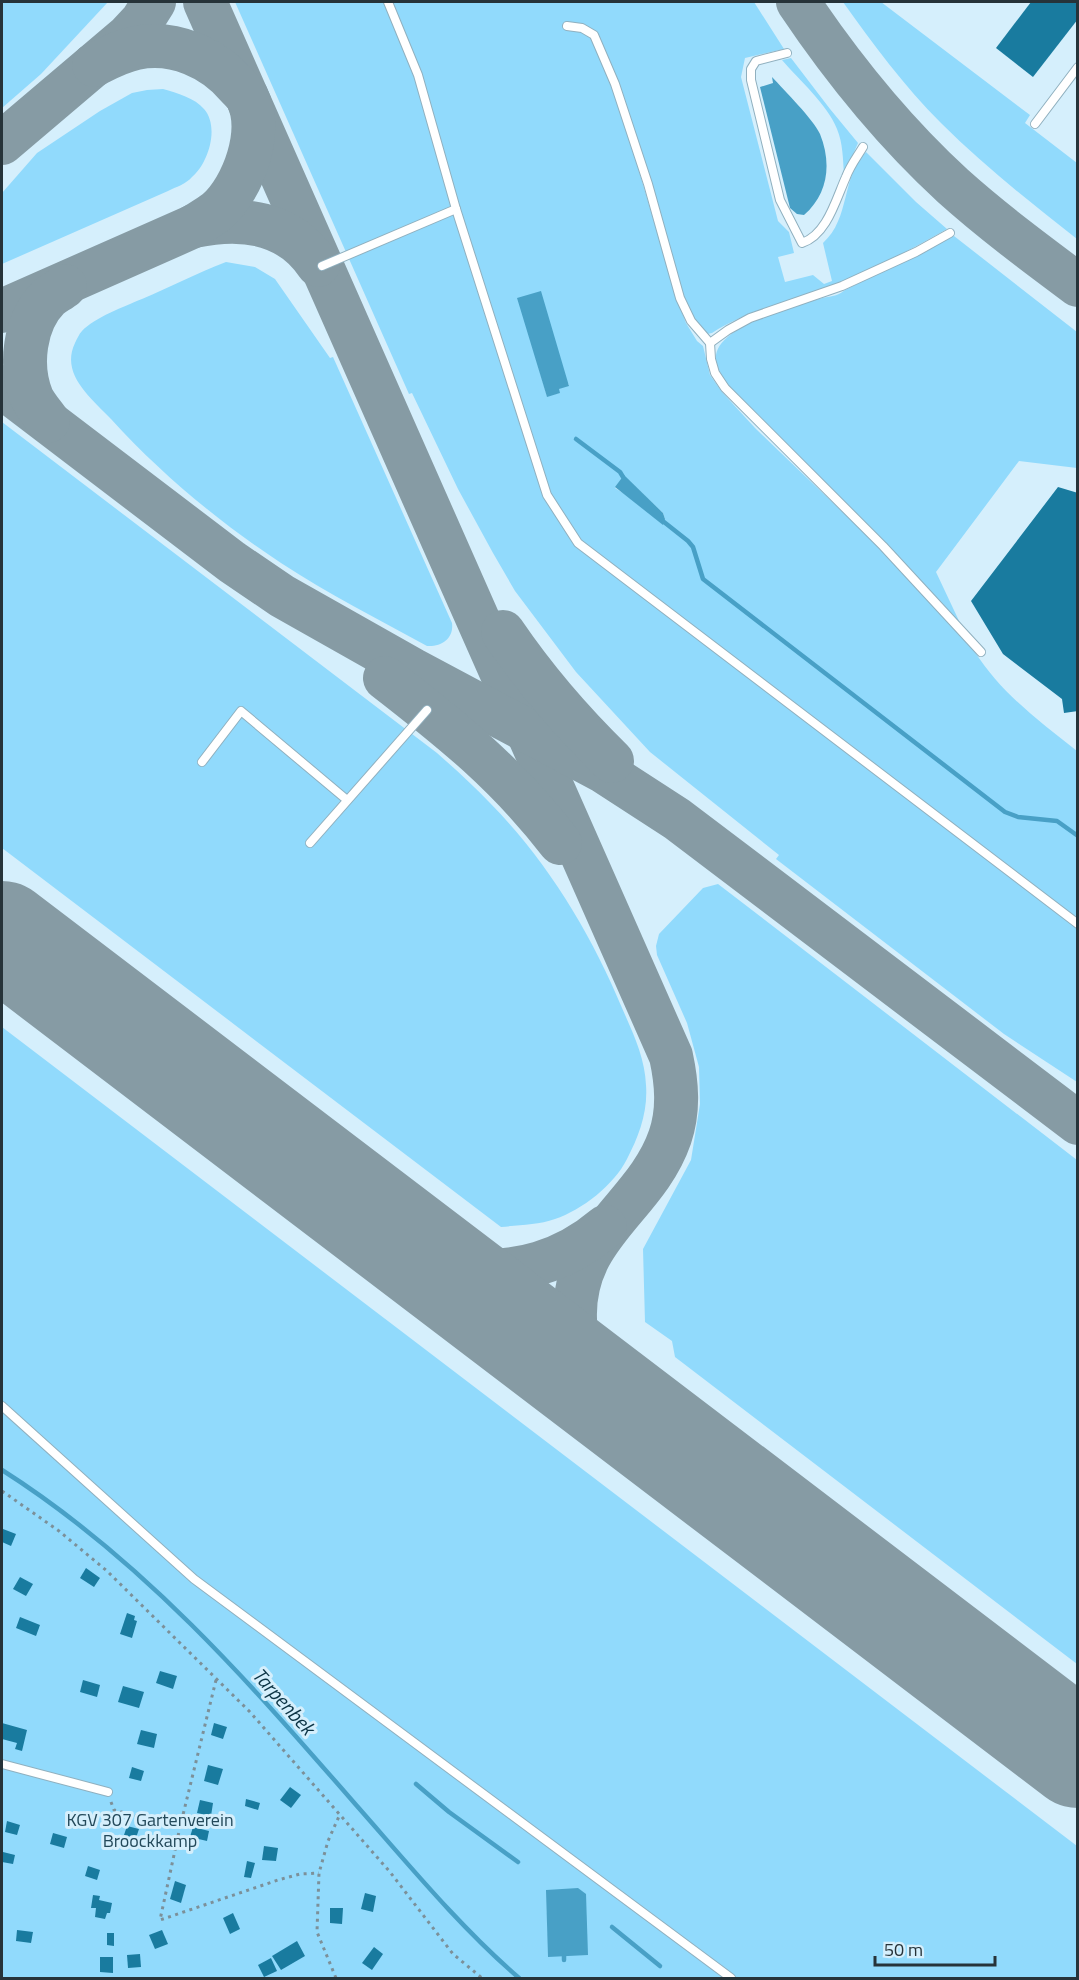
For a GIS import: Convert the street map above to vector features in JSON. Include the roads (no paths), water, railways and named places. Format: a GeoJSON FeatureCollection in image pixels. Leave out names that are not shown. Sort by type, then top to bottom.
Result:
{"type":"FeatureCollection","features":[{"type":"Feature","properties":{"kind":"lane"},"geometry":{"type":"LineString","coordinates":[[388,2],[418,75],[456,209],[547,495],[578,543],[1077,924]]}},
{"type":"Feature","properties":{"kind":"lane"},"geometry":{"type":"LineString","coordinates":[[567,27],[582,28],[594,35],[615,84],[644,173],[680,298],[691,321],[710,343],[715,373],[725,388],[757,422],[883,546],[981,652]]}},
{"type":"Feature","properties":{"kind":"lane"},"geometry":{"type":"LineString","coordinates":[[787,53],[756,62],[751,69],[751,80],[780,200],[802,243],[813,239],[830,214],[847,174],[863,147]]}},
{"type":"Feature","properties":{"kind":"lane"},"geometry":{"type":"LineString","coordinates":[[1035,124],[1077,67]]}},
{"type":"Feature","properties":{"kind":"lane"},"geometry":{"type":"LineString","coordinates":[[322,266],[456,209]]}},
{"type":"Feature","properties":{"kind":"lane"},"geometry":{"type":"LineString","coordinates":[[710,343],[750,318],[842,286],[916,252],[950,232]]}},
{"type":"Feature","properties":{"kind":"lane"},"geometry":{"type":"LineString","coordinates":[[310,843],[427,710]]}},
{"type":"Feature","properties":{"kind":"lane"},"geometry":{"type":"LineString","coordinates":[[202,762],[241,711],[347,800]]}},
{"type":"Feature","properties":{"kind":"lane"},"geometry":{"type":"LineString","coordinates":[[2,1406],[194,1579],[731,1978]]}},
{"type":"Feature","properties":{"kind":"lane"},"geometry":{"type":"LineString","coordinates":[[2,1764],[108,1792]]}},
{"type":"Feature","properties":{"kind":"waterway"},"geometry":{"type":"LineString","coordinates":[[576,439],[620,472],[623,477]]}},
{"type":"Feature","properties":{"kind":"waterway"},"geometry":{"type":"LineString","coordinates":[[664,522],[693,547],[703,579],[1005,812],[1018,817],[1057,821],[1078,836]]}},
{"type":"Feature","properties":{"kind":"waterway","name":"Tarpenbek"},"geometry":{"type":"LineString","coordinates":[[2,1470],[53,1505],[101,1543],[192,1625],[276,1714],[435,1895],[519,1978]]}},
{"type":"Feature","properties":{"kind":"waterway"},"geometry":{"type":"LineString","coordinates":[[416,1784],[449,1812],[518,1862]]}},
{"type":"Feature","properties":{"kind":"waterway"},"geometry":{"type":"LineString","coordinates":[[612,1927],[660,1966]]}},
{"type":"Feature","properties":{"kind":"park label","name":"KGV 307 Gartenverein Broockkamp"},"geometry":{"type":"Point","coordinates":[150,1829]}}]}
